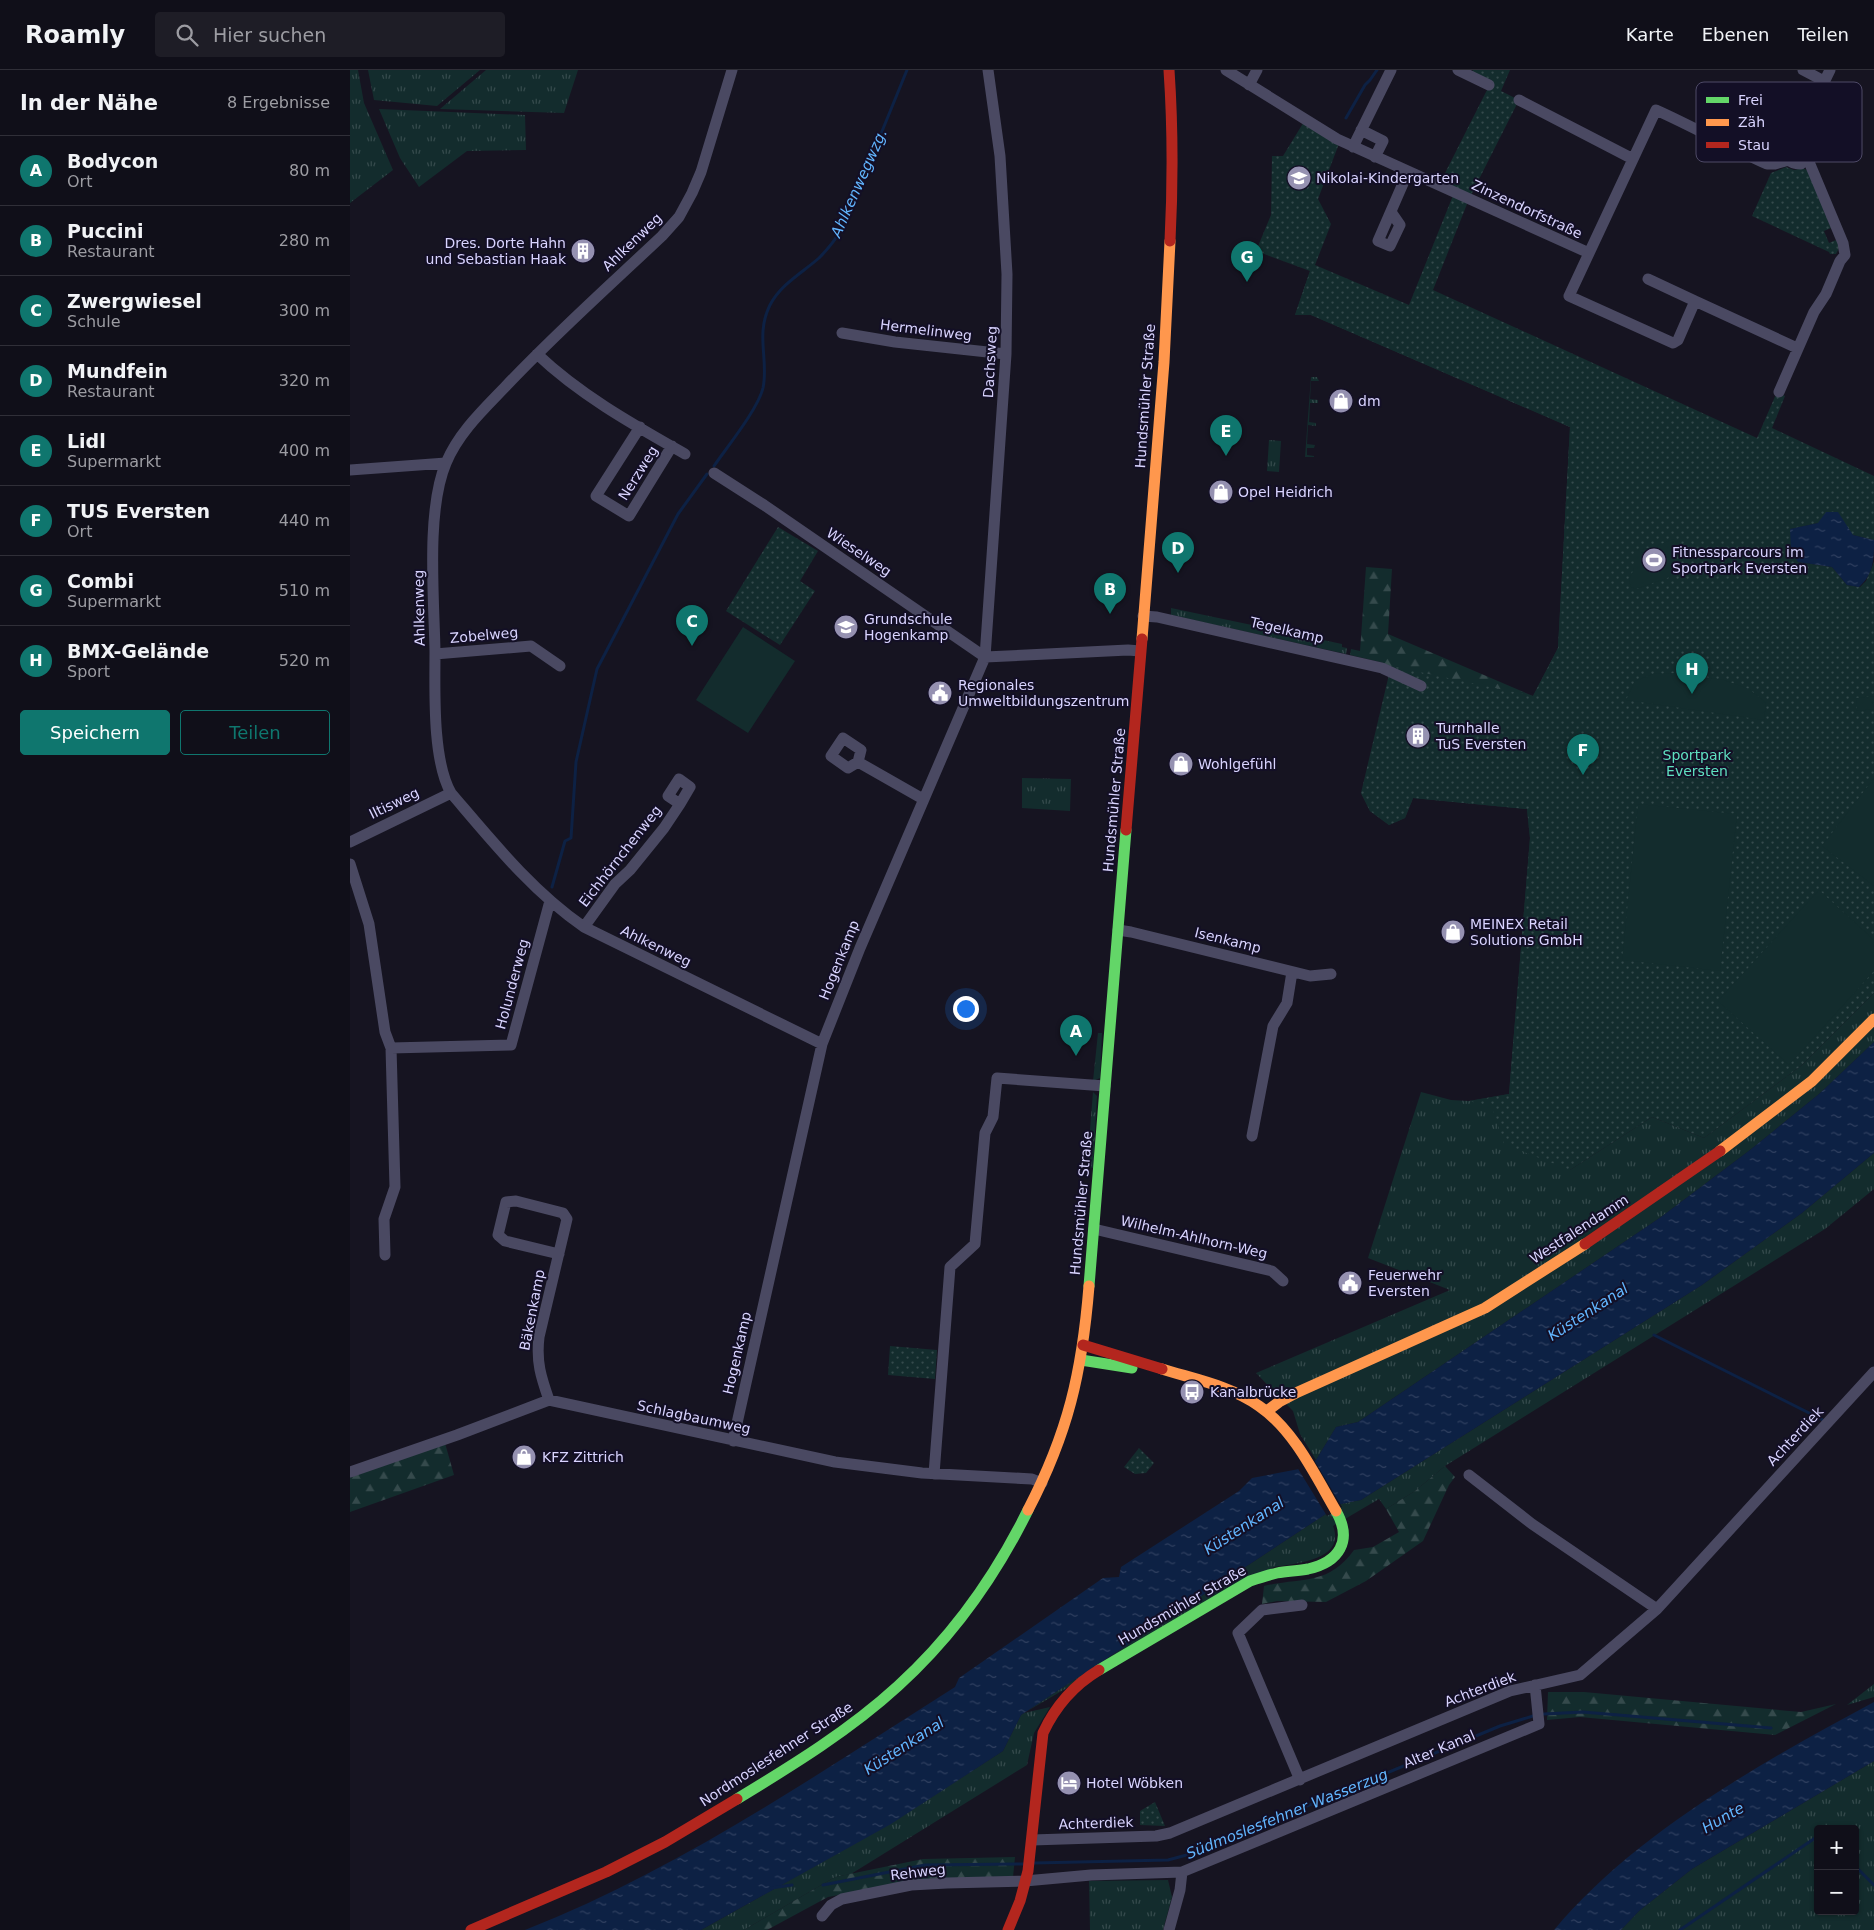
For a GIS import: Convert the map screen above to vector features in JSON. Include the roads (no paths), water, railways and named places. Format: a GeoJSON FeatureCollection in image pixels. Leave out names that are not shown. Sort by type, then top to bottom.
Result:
{"type":"FeatureCollection","features":[{"type":"Feature","properties":{"kind":"main road","name":"Hundsmühler Straße"},"geometry":{"type":"LineString","coordinates":[[1008,1930],[1020,1901],[1028,1867],[1044,1733],[1049,1718],[1059,1703],[1074,1687],[1094,1673],[1250,1581],[1275,1573],[1308,1569],[1331,1559],[1338,1552],[1345,1538],[1340,1519],[1280,1425],[1267,1411],[1225,1390],[1084,1345],[1168,288],[1174,147],[1169,70]]}},
{"type":"Feature","properties":{"kind":"main road","name":"Westfalendamm"},"geometry":{"type":"LineString","coordinates":[[1267,1411],[1298,1392],[1485,1308],[1620,1221],[1712,1157],[1812,1080],[1874,1019]]}},
{"type":"Feature","properties":{"kind":"main road","name":"Nordmoslesfehner Straße"},"geometry":{"type":"LineString","coordinates":[[471,1930],[564,1892],[650,1850],[835,1737],[864,1715],[915,1670],[949,1633],[972,1604],[1013,1540],[1061,1440],[1071,1410],[1084,1345]]}},
{"type":"Feature","properties":{"kind":"main road","name":"Hundsmühler Straße"},"geometry":{"type":"LineString","coordinates":[[1081,1360],[1176,1374]]}},
{"type":"Feature","properties":{"kind":"street","name":"Ahlkenweg"},"geometry":{"type":"LineString","coordinates":[[732,70],[701,172],[678,217],[662,236],[537,354],[471,423],[446,462],[439,487],[433,548],[440,760],[444,782],[451,793],[522,875],[550,901],[584,928],[822,1044]]}},
{"type":"Feature","properties":{"kind":"street","name":"Dachsweg"},"geometry":{"type":"LineString","coordinates":[[985,656],[1006,354],[1007,274],[1000,156],[988,70]]}},
{"type":"Feature","properties":{"kind":"street","name":"Zinzendorfstraße"},"geometry":{"type":"LineString","coordinates":[[1226,70],[1337,139],[1589,253],[1569,296],[1673,343],[1678,340],[1695,301]]}},
{"type":"Feature","properties":{"kind":"street"},"geometry":{"type":"LineString","coordinates":[[1249,85],[1257,70]]}},
{"type":"Feature","properties":{"kind":"street"},"geometry":{"type":"LineString","coordinates":[[1353,147],[1391,70]]}},
{"type":"Feature","properties":{"kind":"street"},"geometry":{"type":"LineString","coordinates":[[1458,70],[1489,85]]}},
{"type":"Feature","properties":{"kind":"street"},"geometry":{"type":"LineString","coordinates":[[1803,70],[1824,81],[1830,70]]}},
{"type":"Feature","properties":{"kind":"street"},"geometry":{"type":"LineString","coordinates":[[1519,100],[1633,159]]}},
{"type":"Feature","properties":{"kind":"street"},"geometry":{"type":"LineString","coordinates":[[1589,253],[1656,110],[1696,128]]}},
{"type":"Feature","properties":{"kind":"street"},"geometry":{"type":"LineString","coordinates":[[1362,130],[1383,141],[1375,157]]}},
{"type":"Feature","properties":{"kind":"street"},"geometry":{"type":"LineString","coordinates":[[1763,162],[1767,164],[1782,162]]}},
{"type":"Feature","properties":{"kind":"street"},"geometry":{"type":"LineString","coordinates":[[1779,392],[1814,312],[1826,294],[1845,255],[1843,243],[1809,162]]}},
{"type":"Feature","properties":{"kind":"street"},"geometry":{"type":"LineString","coordinates":[[1391,212],[1408,172]]}},
{"type":"Feature","properties":{"kind":"street"},"geometry":{"type":"LineString","coordinates":[[1648,279],[1797,348]]}},
{"type":"Feature","properties":{"kind":"street","name":"Hermelinweg"},"geometry":{"type":"LineString","coordinates":[[842,333],[895,342],[1006,354]]}},
{"type":"Feature","properties":{"kind":"street"},"geometry":{"type":"LineString","coordinates":[[537,354],[558,374],[685,454]]}},
{"type":"Feature","properties":{"kind":"street","name":"Nerzweg"},"geometry":{"type":"LineString","coordinates":[[640,427],[596,496],[629,516],[672,446]]}},
{"type":"Feature","properties":{"kind":"street"},"geometry":{"type":"LineString","coordinates":[[350,470],[446,462]]}},
{"type":"Feature","properties":{"kind":"street","name":"Wieselweg"},"geometry":{"type":"LineString","coordinates":[[714,473],[985,656]]}},
{"type":"Feature","properties":{"kind":"street","name":"Tegelkamp"},"geometry":{"type":"LineString","coordinates":[[1143,616],[1157,617],[1382,668],[1421,686]]}},
{"type":"Feature","properties":{"kind":"street","name":"Zobelweg"},"geometry":{"type":"LineString","coordinates":[[435,654],[531,646],[560,666]]}},
{"type":"Feature","properties":{"kind":"street"},"geometry":{"type":"LineString","coordinates":[[985,656],[1140,651]]}},
{"type":"Feature","properties":{"kind":"street","name":"Hogenkamp"},"geometry":{"type":"LineString","coordinates":[[733,1441],[822,1044],[860,948],[985,656]]}},
{"type":"Feature","properties":{"kind":"street"},"geometry":{"type":"LineString","coordinates":[[858,762],[923,799]]}},
{"type":"Feature","properties":{"kind":"street","name":"Iltisweg"},"geometry":{"type":"LineString","coordinates":[[350,842],[451,793]]}},
{"type":"Feature","properties":{"kind":"street","name":"Eichhörnchenweg"},"geometry":{"type":"LineString","coordinates":[[584,928],[615,884],[630,870],[664,828],[680,804]]}},
{"type":"Feature","properties":{"kind":"street"},"geometry":{"type":"LineString","coordinates":[[350,864],[369,924],[385,1032],[391,1048],[396,1187],[384,1219],[385,1255]]}},
{"type":"Feature","properties":{"kind":"street","name":"Holunderweg"},"geometry":{"type":"LineString","coordinates":[[391,1048],[511,1045],[550,901]]}},
{"type":"Feature","properties":{"kind":"street","name":"Isenkamp"},"geometry":{"type":"LineString","coordinates":[[1118,930],[1310,976],[1331,974]]}},
{"type":"Feature","properties":{"kind":"street"},"geometry":{"type":"LineString","coordinates":[[1252,1136],[1273,1026],[1287,1003],[1292,972]]}},
{"type":"Feature","properties":{"kind":"street"},"geometry":{"type":"LineString","coordinates":[[934,1474],[950,1267],[975,1244],[985,1133],[993,1117],[998,1078],[1105,1086]]}},
{"type":"Feature","properties":{"kind":"street","name":"Bäkenkamp"},"geometry":{"type":"LineString","coordinates":[[549,1400],[539,1371],[537,1354],[539,1337],[568,1219],[563,1213],[516,1201],[506,1202],[498,1235],[505,1241],[559,1254]]}},
{"type":"Feature","properties":{"kind":"street","name":"Wilhelm-Ahlhorn-Weg"},"geometry":{"type":"LineString","coordinates":[[1094,1229],[1272,1271],[1283,1282]]}},
{"type":"Feature","properties":{"kind":"street","name":"Achterdiek"},"geometry":{"type":"LineString","coordinates":[[1032,1840],[1170,1834],[1510,1691],[1580,1675],[1657,1609],[1874,1372]]}},
{"type":"Feature","properties":{"kind":"street"},"geometry":{"type":"LineString","coordinates":[[350,1472],[549,1400]]}},
{"type":"Feature","properties":{"kind":"street","name":"Schlagbaumweg"},"geometry":{"type":"LineString","coordinates":[[549,1400],[835,1462],[934,1474],[1032,1479],[1042,1483]]}},
{"type":"Feature","properties":{"kind":"street"},"geometry":{"type":"LineString","coordinates":[[1469,1474],[1532,1524],[1657,1609]]}},
{"type":"Feature","properties":{"kind":"street"},"geometry":{"type":"LineString","coordinates":[[1300,1780],[1238,1633],[1262,1610],[1302,1605]]}},
{"type":"Feature","properties":{"kind":"street","name":"Alter Kanal"},"geometry":{"type":"LineString","coordinates":[[1028,1867],[1091,1875],[1182,1872],[1539,1724],[1535,1685]]}},
{"type":"Feature","properties":{"kind":"street","name":"Rehweg"},"geometry":{"type":"LineString","coordinates":[[822,1916],[831,1905],[842,1899],[911,1886],[947,1883],[1028,1867]]}},
{"type":"Feature","properties":{"kind":"street"},"geometry":{"type":"LineString","coordinates":[[1169,1930],[1180,1890],[1182,1872]]}},
{"type":"Feature","properties":{"kind":"water"},"geometry":{"type":"Polygon","coordinates":[[[1826,512],[1838,512],[1853,535],[1874,540],[1870,571],[1868,577],[1859,587],[1847,585],[1832,567],[1798,562],[1791,551],[1790,529],[1818,523],[1826,512]]]}},
{"type":"Feature","properties":{"kind":"water","name":"Küstenkanal"},"geometry":{"type":"Polygon","coordinates":[[[1874,1042],[1874,1153],[1802,1213],[1702,1285],[1361,1500],[1341,1504],[1021,1715],[1003,1751],[891,1824],[701,1930],[525,1930],[582,1906],[637,1879],[692,1850],[798,1787],[955,1687],[959,1678],[1103,1578],[1119,1577],[1121,1567],[1239,1491],[1252,1478],[1299,1469],[1316,1460],[1336,1427],[1358,1422],[1661,1217],[1750,1150],[1819,1094],[1874,1042]]]}},
{"type":"Feature","properties":{"kind":"water","name":"Hunte"},"geometry":{"type":"Polygon","coordinates":[[[1874,1702],[1874,1761],[1692,1869],[1639,1911],[1621,1930],[1554,1930],[1586,1895],[1662,1831],[1746,1774],[1874,1702]]]}},
{"type":"Feature","properties":{"kind":"waterway","name":"Ahlkenwegwzg."},"geometry":{"type":"LineString","coordinates":[[714,466],[749,417],[760,397],[765,367],[763,327],[770,305],[786,285],[823,254],[843,227],[907,70]]}},
{"type":"Feature","properties":{"kind":"waterway"},"geometry":{"type":"LineString","coordinates":[[1346,118],[1365,85],[1377,70]]}},
{"type":"Feature","properties":{"kind":"waterway"},"geometry":{"type":"LineString","coordinates":[[552,887],[565,841],[571,838],[576,762],[597,669],[678,514],[707,474]]}},
{"type":"Feature","properties":{"kind":"waterway"},"geometry":{"type":"LineString","coordinates":[[1654,1335],[1825,1421]]}},
{"type":"Feature","properties":{"kind":"waterway","name":"Südmoslesfehner Wasserzug"},"geometry":{"type":"LineString","coordinates":[[1544,1714],[1583,1712],[1771,1728]]}},
{"type":"Feature","properties":{"kind":"waterway","name":"Südmoslesfehner Wasserzug"},"geometry":{"type":"LineString","coordinates":[[1034,1863],[1168,1860],[1194,1853],[1500,1726],[1533,1716]]}},
{"type":"Feature","properties":{"kind":"waterway"},"geometry":{"type":"LineString","coordinates":[[1680,1930],[1814,1839]]}},
{"type":"Feature","properties":{"kind":"waterway","name":"Südmoslesfehner Wasserzug"},"geometry":{"type":"LineString","coordinates":[[823,1885],[925,1865],[1025,1864]]}},
{"type":"Feature","properties":{"kind":"waterway"},"geometry":{"type":"LineString","coordinates":[[1859,1870],[1874,1885]]}},
{"type":"Feature","properties":{"kind":"waterway","name":"Südmoslesfehner Wasserzug"},"geometry":{"type":"LineString","coordinates":[[771,1888],[792,1885]]}},
{"type":"Feature","properties":{"kind":"place","name":"Nikolai-Kindergarten"},"geometry":{"type":"Point","coordinates":[1299,178]}},
{"type":"Feature","properties":{"kind":"place","name":"Dres. Dorte Hahn und Sebastian Haak"},"geometry":{"type":"Point","coordinates":[583,251]}},
{"type":"Feature","properties":{"kind":"place","name":"Combi"},"geometry":{"type":"Point","coordinates":[1247,282]}},
{"type":"Feature","properties":{"kind":"place","name":"dm"},"geometry":{"type":"Point","coordinates":[1341,401]}},
{"type":"Feature","properties":{"kind":"place","name":"Lidl"},"geometry":{"type":"Point","coordinates":[1226,456]}},
{"type":"Feature","properties":{"kind":"place","name":"Opel Heidrich"},"geometry":{"type":"Point","coordinates":[1221,492]}},
{"type":"Feature","properties":{"kind":"place","name":"Fitnessparcours im Sportpark Eversten"},"geometry":{"type":"Point","coordinates":[1654,560]}},
{"type":"Feature","properties":{"kind":"place","name":"Mundfein"},"geometry":{"type":"Point","coordinates":[1178,573]}},
{"type":"Feature","properties":{"kind":"place","name":"Puccini"},"geometry":{"type":"Point","coordinates":[1110,614]}},
{"type":"Feature","properties":{"kind":"place","name":"Grundschule Hogenkamp"},"geometry":{"type":"Point","coordinates":[846,627]}},
{"type":"Feature","properties":{"kind":"place","name":"Zwergwiesel"},"geometry":{"type":"Point","coordinates":[692,646]}},
{"type":"Feature","properties":{"kind":"place","name":"Regionales Umweltbildungszentrum"},"geometry":{"type":"Point","coordinates":[940,693]}},
{"type":"Feature","properties":{"kind":"place","name":"BMX-Gelände"},"geometry":{"type":"Point","coordinates":[1692,694]}},
{"type":"Feature","properties":{"kind":"place","name":"Turnhalle TuS Eversten"},"geometry":{"type":"Point","coordinates":[1418,736]}},
{"type":"Feature","properties":{"kind":"place","name":"Wohlgefühl"},"geometry":{"type":"Point","coordinates":[1181,764]}},
{"type":"Feature","properties":{"kind":"place","name":"TUS Eversten"},"geometry":{"type":"Point","coordinates":[1583,775]}},
{"type":"Feature","properties":{"kind":"place","name":"MEINEX Retail Solutions GmbH"},"geometry":{"type":"Point","coordinates":[1453,932]}},
{"type":"Feature","properties":{"kind":"place","name":"Bodycon"},"geometry":{"type":"Point","coordinates":[1076,1056]}},
{"type":"Feature","properties":{"kind":"place","name":"Feuerwehr Eversten"},"geometry":{"type":"Point","coordinates":[1350,1283]}},
{"type":"Feature","properties":{"kind":"place","name":"Kanalbrücke"},"geometry":{"type":"Point","coordinates":[1192,1392]}},
{"type":"Feature","properties":{"kind":"place","name":"KFZ Zittrich"},"geometry":{"type":"Point","coordinates":[524,1457]}},
{"type":"Feature","properties":{"kind":"place","name":"Hotel Wöbken"},"geometry":{"type":"Point","coordinates":[1069,1783]}},
{"type":"Feature","properties":{"kind":"park label","name":"Sportpark Eversten"},"geometry":{"type":"Point","coordinates":[1697,764]}}]}
